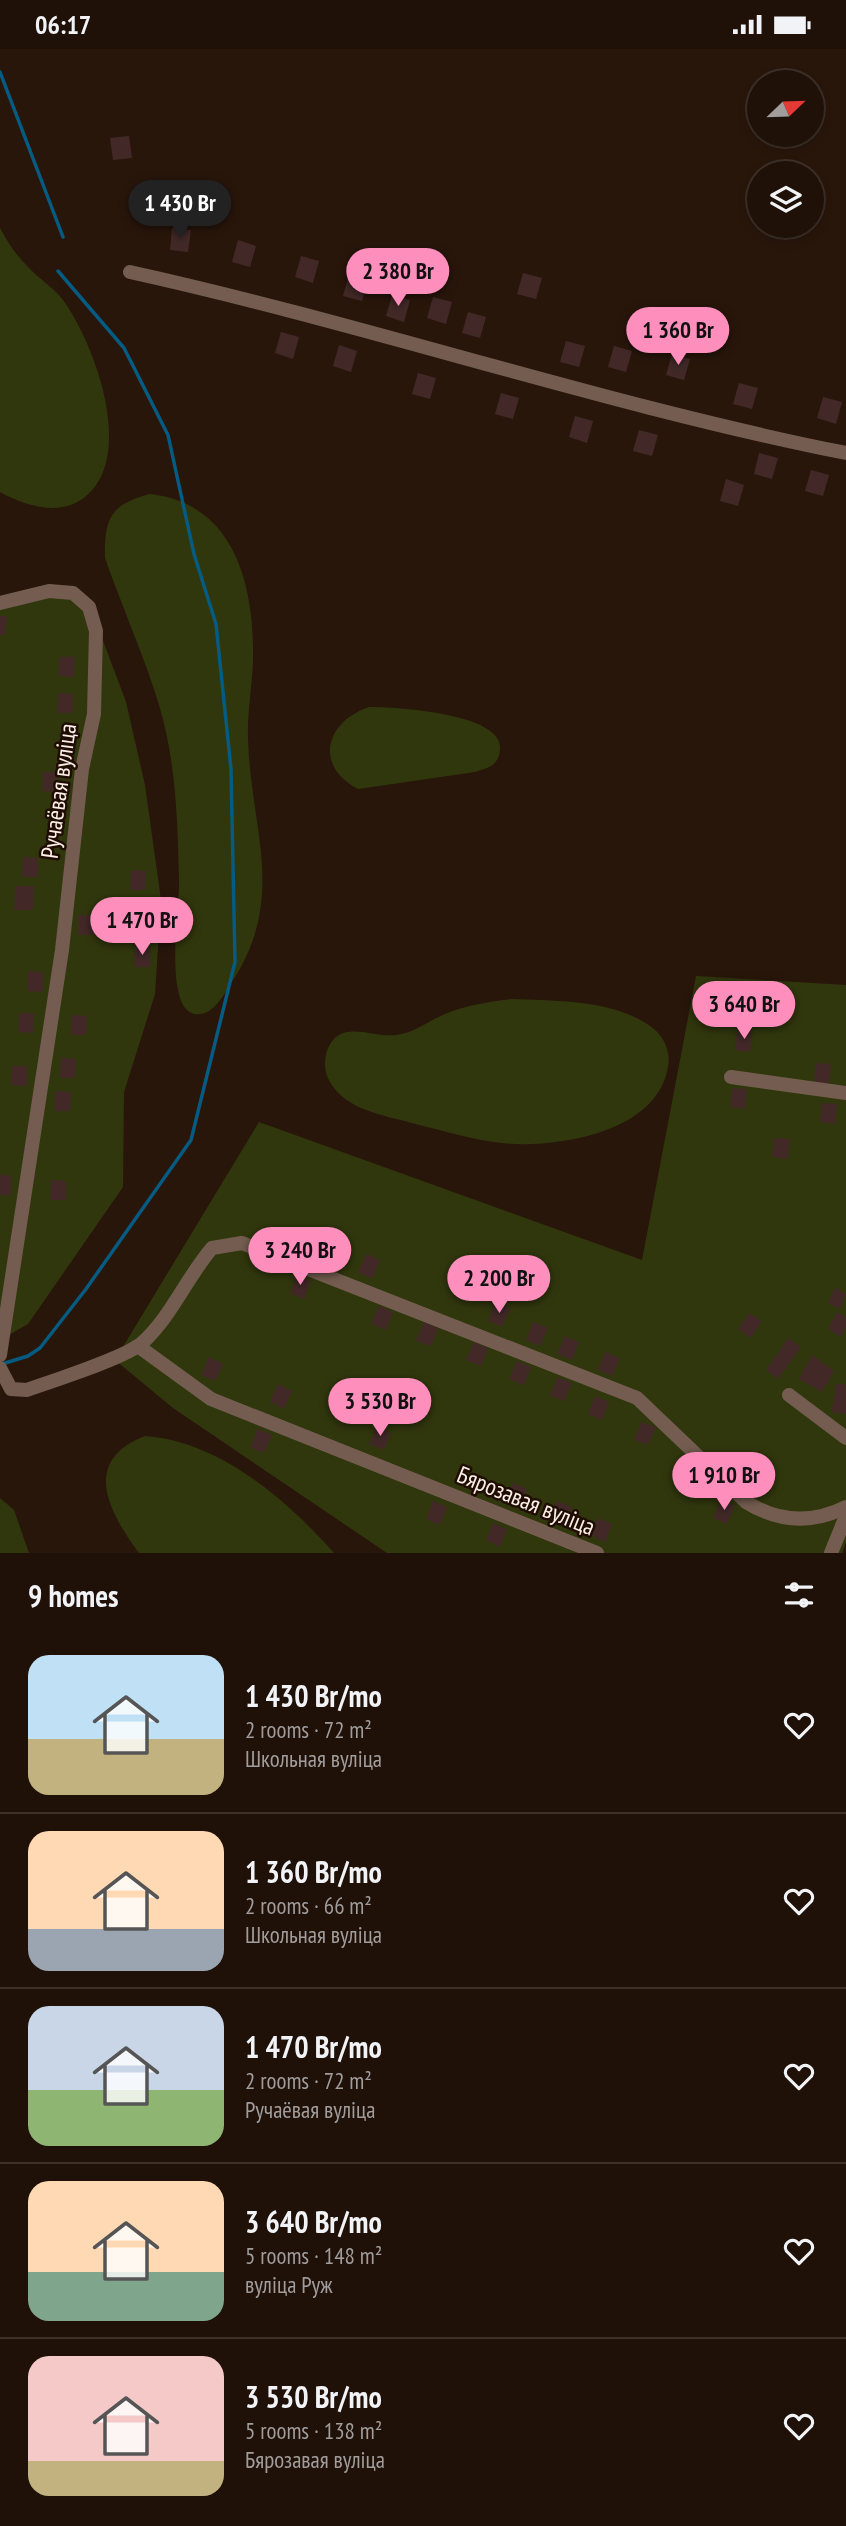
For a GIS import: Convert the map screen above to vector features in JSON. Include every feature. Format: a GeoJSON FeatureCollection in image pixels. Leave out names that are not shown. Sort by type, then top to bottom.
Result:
{"type":"FeatureCollection","features":[{"type":"Feature","properties":{"kind":"street"},"geometry":{"type":"LineString","coordinates":[[130,272],[235,295],[435,352],[759,435],[846,453]]}},
{"type":"Feature","properties":{"kind":"street","name":"Ручаёвая вуліца"},"geometry":{"type":"LineString","coordinates":[[0,603],[49,591],[64,591],[80,597],[96,622],[93,714],[82,769],[62,950],[0,1355]]}},
{"type":"Feature","properties":{"kind":"street"},"geometry":{"type":"LineString","coordinates":[[731,1077],[846,1093]]}},
{"type":"Feature","properties":{"kind":"street"},"geometry":{"type":"LineString","coordinates":[[0,1370],[11,1389],[27,1390],[138,1346],[166,1314],[194,1269],[212,1248],[232,1243],[253,1247],[625,1392],[648,1406],[674,1435],[758,1510],[773,1516],[808,1519],[846,1507]]}},
{"type":"Feature","properties":{"kind":"street","name":"Бярозавая вуліца"},"geometry":{"type":"LineString","coordinates":[[138,1346],[211,1399],[597,1553]]}},
{"type":"Feature","properties":{"kind":"street"},"geometry":{"type":"LineString","coordinates":[[789,1395],[846,1438]]}},
{"type":"Feature","properties":{"kind":"street"},"geometry":{"type":"LineString","coordinates":[[831,1553],[846,1516]]}},
{"type":"Feature","properties":{"kind":"green space"},"geometry":{"type":"Polygon","coordinates":[[[0,228],[20,258],[59,295],[75,319],[97,371],[105,400],[109,428],[108,455],[100,479],[85,497],[64,507],[31,505],[0,492],[0,228]]]}},
{"type":"Feature","properties":{"kind":"green space"},"geometry":{"type":"Polygon","coordinates":[[[150,494],[177,500],[200,512],[217,528],[231,547],[241,570],[252,620],[253,659],[248,739],[262,865],[262,894],[258,923],[248,953],[218,1003],[210,1011],[200,1014],[188,1011],[180,999],[176,981],[178,838],[173,770],[165,726],[147,668],[105,558],[106,533],[112,515],[126,503],[150,494]]]}},
{"type":"Feature","properties":{"kind":"green space"},"geometry":{"type":"Polygon","coordinates":[[[64,591],[96,622],[126,702],[145,785],[161,900],[155,994],[124,1092],[123,1187],[28,1324],[0,1340],[0,603],[64,591]]]}},
{"type":"Feature","properties":{"kind":"green space"},"geometry":{"type":"Polygon","coordinates":[[[369,707],[423,711],[467,720],[484,727],[496,737],[500,749],[498,759],[489,767],[475,772],[358,789],[335,769],[330,745],[343,723],[369,707]]]}},
{"type":"Feature","properties":{"kind":"green space"},"geometry":{"type":"Polygon","coordinates":[[[696,976],[846,985],[846,1542],[842,1553],[387,1553],[173,1408],[115,1360],[259,1122],[642,1260],[696,976]]]}},
{"type":"Feature","properties":{"kind":"green space"},"geometry":{"type":"Polygon","coordinates":[[[511,999],[586,1003],[639,1019],[658,1033],[666,1047],[669,1062],[661,1087],[650,1103],[615,1127],[573,1139],[517,1144],[472,1138],[366,1110],[345,1099],[328,1078],[325,1067],[327,1051],[340,1034],[401,1034],[461,1008],[511,999]]]}},
{"type":"Feature","properties":{"kind":"green space"},"geometry":{"type":"Polygon","coordinates":[[[145,1436],[172,1440],[225,1461],[273,1494],[334,1553],[139,1553],[118,1521],[106,1488],[107,1473],[113,1459],[125,1446],[145,1436]]]}},
{"type":"Feature","properties":{"kind":"green space"},"geometry":{"type":"Polygon","coordinates":[[[0,1498],[14,1510],[29,1553],[0,1553],[0,1498]]]}},
{"type":"Feature","properties":{"kind":"building"},"geometry":{"type":"Polygon","coordinates":[[[129,136],[132,158],[113,160],[110,138],[129,136]]]}},
{"type":"Feature","properties":{"kind":"building"},"geometry":{"type":"Polygon","coordinates":[[[172,228],[191,230],[188,252],[170,250],[172,228]]]}},
{"type":"Feature","properties":{"kind":"building"},"geometry":{"type":"Polygon","coordinates":[[[238,240],[256,246],[250,267],[232,262],[238,240]]]}},
{"type":"Feature","properties":{"kind":"building"},"geometry":{"type":"Polygon","coordinates":[[[301,256],[319,261],[313,283],[295,277],[301,256]]]}},
{"type":"Feature","properties":{"kind":"building"},"geometry":{"type":"Polygon","coordinates":[[[523,273],[542,278],[536,299],[517,294],[523,273]]]}},
{"type":"Feature","properties":{"kind":"building"},"geometry":{"type":"Polygon","coordinates":[[[349,275],[368,280],[362,301],[343,296],[349,275]]]}},
{"type":"Feature","properties":{"kind":"building"},"geometry":{"type":"Polygon","coordinates":[[[392,295],[410,300],[404,322],[386,316],[392,295]]]}},
{"type":"Feature","properties":{"kind":"building"},"geometry":{"type":"Polygon","coordinates":[[[433,297],[452,302],[446,324],[427,318],[433,297]]]}},
{"type":"Feature","properties":{"kind":"building"},"geometry":{"type":"Polygon","coordinates":[[[468,312],[486,317],[480,338],[462,333],[468,312]]]}},
{"type":"Feature","properties":{"kind":"building"},"geometry":{"type":"Polygon","coordinates":[[[281,332],[299,337],[293,359],[275,353],[281,332]]]}},
{"type":"Feature","properties":{"kind":"building"},"geometry":{"type":"Polygon","coordinates":[[[566,341],[585,346],[579,367],[560,362],[566,341]]]}},
{"type":"Feature","properties":{"kind":"building"},"geometry":{"type":"Polygon","coordinates":[[[339,345],[357,351],[351,372],[333,366],[339,345]]]}},
{"type":"Feature","properties":{"kind":"building"},"geometry":{"type":"Polygon","coordinates":[[[614,346],[632,351],[626,372],[608,367],[614,346]]]}},
{"type":"Feature","properties":{"kind":"building"},"geometry":{"type":"Polygon","coordinates":[[[672,354],[690,359],[684,380],[666,375],[672,354]]]}},
{"type":"Feature","properties":{"kind":"building"},"geometry":{"type":"Polygon","coordinates":[[[418,373],[436,378],[430,399],[412,394],[418,373]]]}},
{"type":"Feature","properties":{"kind":"building"},"geometry":{"type":"Polygon","coordinates":[[[739,383],[758,388],[752,409],[733,404],[739,383]]]}},
{"type":"Feature","properties":{"kind":"building"},"geometry":{"type":"Polygon","coordinates":[[[501,393],[519,398],[513,419],[495,414],[501,393]]]}},
{"type":"Feature","properties":{"kind":"building"},"geometry":{"type":"Polygon","coordinates":[[[823,397],[842,402],[836,424],[817,418],[823,397]]]}},
{"type":"Feature","properties":{"kind":"building"},"geometry":{"type":"Polygon","coordinates":[[[575,416],[593,421],[587,443],[569,437],[575,416]]]}},
{"type":"Feature","properties":{"kind":"building"},"geometry":{"type":"Polygon","coordinates":[[[639,430],[658,435],[652,456],[633,451],[639,430]]]}},
{"type":"Feature","properties":{"kind":"building"},"geometry":{"type":"Polygon","coordinates":[[[759,453],[778,458],[772,479],[754,474],[759,453]]]}},
{"type":"Feature","properties":{"kind":"building"},"geometry":{"type":"Polygon","coordinates":[[[811,470],[829,475],[823,496],[805,491],[811,470]]]}},
{"type":"Feature","properties":{"kind":"building"},"geometry":{"type":"Polygon","coordinates":[[[726,479],[744,485],[738,506],[720,501],[726,479]]]}},
{"type":"Feature","properties":{"kind":"building"},"geometry":{"type":"Polygon","coordinates":[[[0,616],[7,616],[5,636],[0,635],[0,616]]]}},
{"type":"Feature","properties":{"kind":"building"},"geometry":{"type":"Polygon","coordinates":[[[59,657],[75,657],[74,677],[59,676],[59,657]]]}},
{"type":"Feature","properties":{"kind":"building"},"geometry":{"type":"Polygon","coordinates":[[[58,693],[73,694],[73,713],[57,713],[58,693]]]}},
{"type":"Feature","properties":{"kind":"building"},"geometry":{"type":"Polygon","coordinates":[[[43,772],[58,772],[57,792],[42,791],[43,772]]]}},
{"type":"Feature","properties":{"kind":"building"},"geometry":{"type":"Polygon","coordinates":[[[23,857],[38,858],[38,877],[22,877],[23,857]]]}},
{"type":"Feature","properties":{"kind":"building"},"geometry":{"type":"Polygon","coordinates":[[[131,870],[146,871],[145,890],[130,890],[131,870]]]}},
{"type":"Feature","properties":{"kind":"building"},"geometry":{"type":"Polygon","coordinates":[[[15,886],[34,886],[33,910],[14,910],[15,886]]]}},
{"type":"Feature","properties":{"kind":"building"},"geometry":{"type":"Polygon","coordinates":[[[78,915],[94,916],[93,935],[78,935],[78,915]]]}},
{"type":"Feature","properties":{"kind":"building"},"geometry":{"type":"Polygon","coordinates":[[[135,947],[150,948],[150,967],[134,967],[135,947]]]}},
{"type":"Feature","properties":{"kind":"building"},"geometry":{"type":"Polygon","coordinates":[[[28,971],[43,972],[43,992],[27,991],[28,971]]]}},
{"type":"Feature","properties":{"kind":"building"},"geometry":{"type":"Polygon","coordinates":[[[19,1013],[34,1013],[33,1033],[18,1032],[19,1013]]]}},
{"type":"Feature","properties":{"kind":"building"},"geometry":{"type":"Polygon","coordinates":[[[72,1015],[87,1016],[86,1035],[71,1035],[72,1015]]]}},
{"type":"Feature","properties":{"kind":"building"},"geometry":{"type":"Polygon","coordinates":[[[737,1031],[752,1032],[750,1052],[735,1050],[737,1031]]]}},
{"type":"Feature","properties":{"kind":"building"},"geometry":{"type":"Polygon","coordinates":[[[61,1058],[76,1059],[75,1078],[60,1078],[61,1058]]]}},
{"type":"Feature","properties":{"kind":"building"},"geometry":{"type":"Polygon","coordinates":[[[816,1063],[831,1064],[829,1084],[814,1082],[816,1063]]]}},
{"type":"Feature","properties":{"kind":"building"},"geometry":{"type":"Polygon","coordinates":[[[12,1066],[27,1066],[27,1086],[11,1085],[12,1066]]]}},
{"type":"Feature","properties":{"kind":"building"},"geometry":{"type":"Polygon","coordinates":[[[732,1088],[747,1089],[745,1109],[730,1107],[732,1088]]]}},
{"type":"Feature","properties":{"kind":"building"},"geometry":{"type":"Polygon","coordinates":[[[55,1091],[71,1092],[70,1111],[55,1111],[55,1091]]]}},
{"type":"Feature","properties":{"kind":"building"},"geometry":{"type":"Polygon","coordinates":[[[822,1103],[837,1104],[835,1124],[820,1122],[822,1103]]]}},
{"type":"Feature","properties":{"kind":"building"},"geometry":{"type":"Polygon","coordinates":[[[774,1138],[790,1139],[788,1159],[772,1157],[774,1138]]]}},
{"type":"Feature","properties":{"kind":"building"},"geometry":{"type":"Polygon","coordinates":[[[0,1175],[11,1175],[11,1195],[0,1195],[0,1175]]]}},
{"type":"Feature","properties":{"kind":"building"},"geometry":{"type":"Polygon","coordinates":[[[51,1180],[66,1181],[66,1200],[50,1200],[51,1180]]]}},
{"type":"Feature","properties":{"kind":"building"},"geometry":{"type":"Polygon","coordinates":[[[366,1254],[380,1260],[373,1278],[358,1273],[366,1254]]]}},
{"type":"Feature","properties":{"kind":"building"},"geometry":{"type":"Polygon","coordinates":[[[297,1275],[311,1281],[304,1299],[290,1293],[297,1275]]]}},
{"type":"Feature","properties":{"kind":"building"},"geometry":{"type":"Polygon","coordinates":[[[835,1288],[846,1294],[840,1309],[828,1303],[835,1288]]]}},
{"type":"Feature","properties":{"kind":"building"},"geometry":{"type":"Polygon","coordinates":[[[495,1303],[510,1309],[502,1327],[488,1321],[495,1303]]]}},
{"type":"Feature","properties":{"kind":"building"},"geometry":{"type":"Polygon","coordinates":[[[379,1306],[393,1312],[386,1330],[371,1324],[379,1306]]]}},
{"type":"Feature","properties":{"kind":"building"},"geometry":{"type":"Polygon","coordinates":[[[837,1312],[846,1317],[846,1327],[841,1337],[828,1329],[837,1312]]]}},
{"type":"Feature","properties":{"kind":"building"},"geometry":{"type":"Polygon","coordinates":[[[749,1313],[762,1321],[751,1338],[738,1329],[749,1313]]]}},
{"type":"Feature","properties":{"kind":"building"},"geometry":{"type":"Polygon","coordinates":[[[424,1322],[438,1328],[431,1346],[416,1341],[424,1322]]]}},
{"type":"Feature","properties":{"kind":"building"},"geometry":{"type":"Polygon","coordinates":[[[533,1322],[548,1328],[540,1346],[526,1340],[533,1322]]]}},
{"type":"Feature","properties":{"kind":"building"},"geometry":{"type":"Polygon","coordinates":[[[565,1336],[579,1342],[572,1360],[557,1354],[565,1336]]]}},
{"type":"Feature","properties":{"kind":"building"},"geometry":{"type":"Polygon","coordinates":[[[788,1338],[801,1347],[778,1379],[766,1370],[788,1338]]]}},
{"type":"Feature","properties":{"kind":"building"},"geometry":{"type":"Polygon","coordinates":[[[474,1342],[488,1348],[481,1366],[466,1360],[474,1342]]]}},
{"type":"Feature","properties":{"kind":"building"},"geometry":{"type":"Polygon","coordinates":[[[605,1352],[620,1358],[612,1376],[598,1370],[605,1352]]]}},
{"type":"Feature","properties":{"kind":"building"},"geometry":{"type":"Polygon","coordinates":[[[812,1355],[834,1371],[822,1392],[799,1379],[812,1355]]]}},
{"type":"Feature","properties":{"kind":"building"},"geometry":{"type":"Polygon","coordinates":[[[209,1357],[223,1364],[215,1381],[201,1375],[209,1357]]]}},
{"type":"Feature","properties":{"kind":"building"},"geometry":{"type":"Polygon","coordinates":[[[517,1361],[531,1367],[524,1385],[509,1379],[517,1361]]]}},
{"type":"Feature","properties":{"kind":"building"},"geometry":{"type":"Polygon","coordinates":[[[558,1377],[572,1383],[564,1401],[550,1395],[558,1377]]]}},
{"type":"Feature","properties":{"kind":"building"},"geometry":{"type":"Polygon","coordinates":[[[836,1383],[846,1385],[846,1414],[832,1412],[836,1383]]]}},
{"type":"Feature","properties":{"kind":"building"},"geometry":{"type":"Polygon","coordinates":[[[278,1384],[292,1391],[284,1409],[270,1402],[278,1384]]]}},
{"type":"Feature","properties":{"kind":"building"},"geometry":{"type":"Polygon","coordinates":[[[595,1396],[609,1402],[602,1420],[588,1414],[595,1396]]]}},
{"type":"Feature","properties":{"kind":"building"},"geometry":{"type":"Polygon","coordinates":[[[641,1422],[656,1427],[648,1445],[634,1440],[641,1422]]]}},
{"type":"Feature","properties":{"kind":"building"},"geometry":{"type":"Polygon","coordinates":[[[377,1426],[391,1433],[384,1450],[369,1444],[377,1426]]]}},
{"type":"Feature","properties":{"kind":"building"},"geometry":{"type":"Polygon","coordinates":[[[258,1429],[272,1435],[264,1453],[250,1447],[258,1429]]]}},
{"type":"Feature","properties":{"kind":"building"},"geometry":{"type":"Polygon","coordinates":[[[513,1483],[527,1489],[520,1507],[505,1501],[513,1483]]]}},
{"type":"Feature","properties":{"kind":"building"},"geometry":{"type":"Polygon","coordinates":[[[721,1500],[735,1506],[727,1524],[713,1518],[721,1500]]]}},
{"type":"Feature","properties":{"kind":"building"},"geometry":{"type":"Polygon","coordinates":[[[433,1501],[447,1507],[440,1525],[426,1519],[433,1501]]]}},
{"type":"Feature","properties":{"kind":"building"},"geometry":{"type":"Polygon","coordinates":[[[557,1501],[572,1507],[564,1525],[550,1519],[557,1501]]]}},
{"type":"Feature","properties":{"kind":"building"},"geometry":{"type":"Polygon","coordinates":[[[598,1518],[612,1524],[605,1542],[591,1535],[598,1518]]]}},
{"type":"Feature","properties":{"kind":"building"},"geometry":{"type":"Polygon","coordinates":[[[493,1523],[507,1529],[500,1547],[486,1540],[493,1523]]]}},
{"type":"Feature","properties":{"kind":"waterway"},"geometry":{"type":"LineString","coordinates":[[0,72],[63,237]]}},
{"type":"Feature","properties":{"kind":"waterway"},"geometry":{"type":"LineString","coordinates":[[2,1364],[28,1356],[40,1348],[86,1289],[191,1140],[235,962],[231,769],[216,624],[194,554],[168,435],[124,348],[58,271]]}}]}
